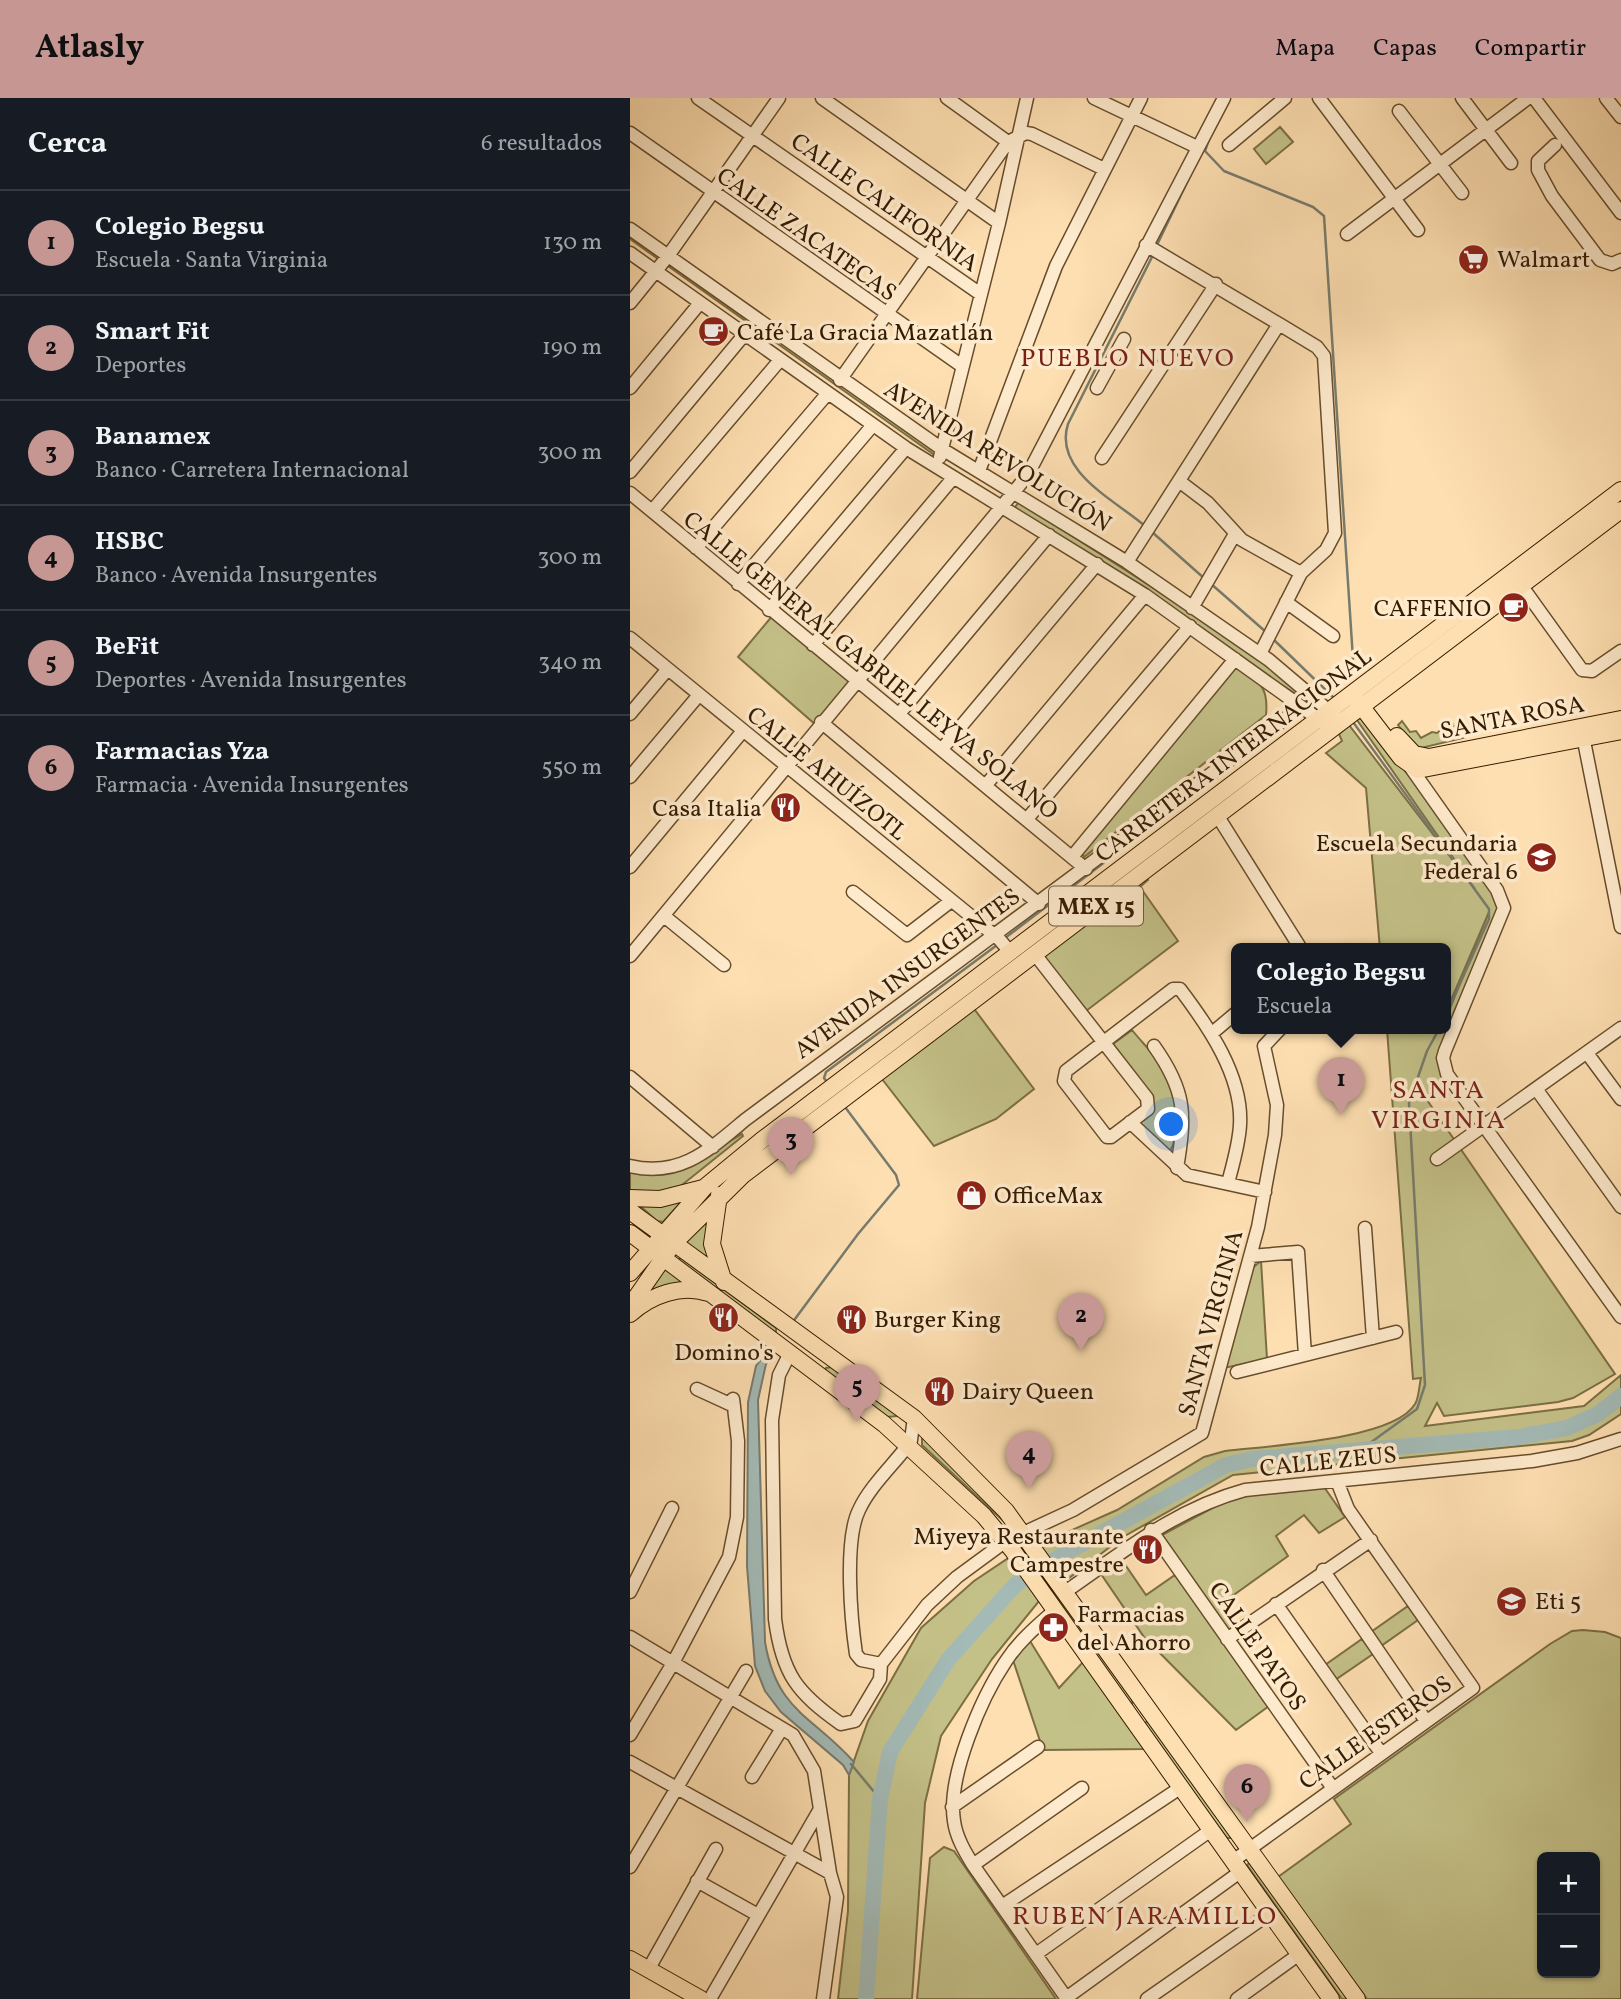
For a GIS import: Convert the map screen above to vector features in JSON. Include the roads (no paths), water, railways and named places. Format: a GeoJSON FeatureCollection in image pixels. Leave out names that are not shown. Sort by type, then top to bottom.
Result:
{"type":"FeatureCollection","features":[{"type":"Feature","properties":{"kind":"main road","name":"CARRETERA INTERNACIONAL"},"geometry":{"type":"LineString","coordinates":[[844,1089],[1003,943],[1521,585],[1621,490]]}},
{"type":"Feature","properties":{"kind":"main road","name":"CARRETERA INTERNACIONAL"},"geometry":{"type":"LineString","coordinates":[[656,1253],[712,1191],[767,1146],[1034,953],[1217,815],[1345,708],[1584,528],[1621,510]]}},
{"type":"Feature","properties":{"kind":"main road"},"geometry":{"type":"LineString","coordinates":[[1345,708],[1426,770],[1583,733],[1621,731]]}},
{"type":"Feature","properties":{"kind":"main road","name":"SANTA ROSA"},"geometry":{"type":"LineString","coordinates":[[1583,733],[1621,719]]}},
{"type":"Feature","properties":{"kind":"main road"},"geometry":{"type":"LineString","coordinates":[[630,1198],[660,1199],[712,1191],[712,1244],[725,1284]]}},
{"type":"Feature","properties":{"kind":"main road"},"geometry":{"type":"LineString","coordinates":[[630,1212],[782,1326],[914,1418],[1006,1511],[1027,1536],[1357,1999]]}},
{"type":"Feature","properties":{"kind":"main road"},"geometry":{"type":"LineString","coordinates":[[630,1233],[819,1373],[911,1447],[984,1516],[1010,1546],[1329,1998]]}},
{"type":"Feature","properties":{"kind":"main road","name":"MEX 15"},"geometry":{"type":"LineString","coordinates":[[630,1273],[656,1253]]}},
{"type":"Feature","properties":{"kind":"main road","name":"MEX 15"},"geometry":{"type":"LineString","coordinates":[[630,1306],[656,1253]]}},
{"type":"Feature","properties":{"kind":"main road"},"geometry":{"type":"LineString","coordinates":[[630,1314],[641,1304],[680,1290],[696,1289],[711,1294]]}},
{"type":"Feature","properties":{"kind":"main road"},"geometry":{"type":"LineString","coordinates":[[819,1373],[830,1357]]}},
{"type":"Feature","properties":{"kind":"main road"},"geometry":{"type":"LineString","coordinates":[[1133,1721],[1149,1709]]}},
{"type":"Feature","properties":{"kind":"main road"},"geometry":{"type":"LineString","coordinates":[[630,1959],[701,1999]]}},
{"type":"Feature","properties":{"kind":"main road"},"geometry":{"type":"LineString","coordinates":[[630,1970],[680,1999]]}},
{"type":"Feature","properties":{"kind":"street","name":"CALLE CALIFORNIA"},"geometry":{"type":"LineString","coordinates":[[698,98],[979,293]]}},
{"type":"Feature","properties":{"kind":"street"},"geometry":{"type":"LineString","coordinates":[[630,303],[668,256],[779,98]]}},
{"type":"Feature","properties":{"kind":"street"},"geometry":{"type":"LineString","coordinates":[[822,98],[999,223]]}},
{"type":"Feature","properties":{"kind":"street"},"geometry":{"type":"LineString","coordinates":[[947,98],[1013,139]]}},
{"type":"Feature","properties":{"kind":"street"},"geometry":{"type":"LineString","coordinates":[[937,467],[979,293],[999,223],[1013,139],[1027,98]]}},
{"type":"Feature","properties":{"kind":"street"},"geometry":{"type":"LineString","coordinates":[[1094,98],[1197,147]]}},
{"type":"Feature","properties":{"kind":"street"},"geometry":{"type":"LineString","coordinates":[[979,471],[1043,297],[1141,98]]}},
{"type":"Feature","properties":{"kind":"street"},"geometry":{"type":"LineString","coordinates":[[630,956],[784,766],[1027,476],[1088,358],[1153,248],[1197,147],[1224,98]]}},
{"type":"Feature","properties":{"kind":"street"},"geometry":{"type":"LineString","coordinates":[[1229,145],[1285,98]]}},
{"type":"Feature","properties":{"kind":"street"},"geometry":{"type":"LineString","coordinates":[[1319,98],[1418,230]]}},
{"type":"Feature","properties":{"kind":"street"},"geometry":{"type":"LineString","coordinates":[[1461,98],[1511,163]]}},
{"type":"Feature","properties":{"kind":"street"},"geometry":{"type":"LineString","coordinates":[[1347,234],[1528,98]]}},
{"type":"Feature","properties":{"kind":"street"},"geometry":{"type":"LineString","coordinates":[[1534,98],[1621,213]]}},
{"type":"Feature","properties":{"kind":"street"},"geometry":{"type":"LineString","coordinates":[[1606,98],[1621,117]]}},
{"type":"Feature","properties":{"kind":"street"},"geometry":{"type":"LineString","coordinates":[[1399,111],[1462,194]]}},
{"type":"Feature","properties":{"kind":"street","name":"CALLE ZACATECAS"},"geometry":{"type":"LineString","coordinates":[[630,134],[962,366]]}},
{"type":"Feature","properties":{"kind":"street"},"geometry":{"type":"LineString","coordinates":[[840,380],[1013,139],[1032,134],[1104,169]]}},
{"type":"Feature","properties":{"kind":"street"},"geometry":{"type":"LineString","coordinates":[[1555,145],[1538,161],[1542,179],[1600,260],[1612,264],[1621,260]]}},
{"type":"Feature","properties":{"kind":"street","name":"AVENIDA REVOLUCIÓN"},"geometry":{"type":"LineString","coordinates":[[630,229],[840,380],[942,449],[1127,562],[1260,654],[1345,708]]}},
{"type":"Feature","properties":{"kind":"street"},"geometry":{"type":"LineString","coordinates":[[1153,248],[1322,351],[1335,533],[1326,550],[1301,573],[1260,654]]}},
{"type":"Feature","properties":{"kind":"street","name":"AVENIDA REVOLUCIÓN"},"geometry":{"type":"LineString","coordinates":[[630,253],[906,448],[1097,564],[1190,626],[1301,706],[1345,708]]}},
{"type":"Feature","properties":{"kind":"street"},"geometry":{"type":"LineString","coordinates":[[1102,458],[1216,284]]}},
{"type":"Feature","properties":{"kind":"street"},"geometry":{"type":"LineString","coordinates":[[630,388],[700,303]]}},
{"type":"Feature","properties":{"kind":"street"},"geometry":{"type":"LineString","coordinates":[[1127,562],[1279,324]]}},
{"type":"Feature","properties":{"kind":"street"},"geometry":{"type":"LineString","coordinates":[[630,472],[744,335]]}},
{"type":"Feature","properties":{"kind":"street"},"geometry":{"type":"LineString","coordinates":[[1097,388],[1125,339]]}},
{"type":"Feature","properties":{"kind":"street"},"geometry":{"type":"LineString","coordinates":[[1088,358],[1108,368]]}},
{"type":"Feature","properties":{"kind":"street"},"geometry":{"type":"LineString","coordinates":[[652,512],[780,360]]}},
{"type":"Feature","properties":{"kind":"street"},"geometry":{"type":"LineString","coordinates":[[696,548],[828,393]]}},
{"type":"Feature","properties":{"kind":"street"},"geometry":{"type":"LineString","coordinates":[[738,584],[873,425]]}},
{"type":"Feature","properties":{"kind":"street"},"geometry":{"type":"LineString","coordinates":[[769,610],[906,448]]}},
{"type":"Feature","properties":{"kind":"street"},"geometry":{"type":"LineString","coordinates":[[813,645],[953,478]]}},
{"type":"Feature","properties":{"kind":"street"},"geometry":{"type":"LineString","coordinates":[[1179,481],[1208,503],[1235,534],[1301,573]]}},
{"type":"Feature","properties":{"kind":"street","name":"CALLE GENERAL GABRIEL LEYVA SOLANO"},"geometry":{"type":"LineString","coordinates":[[630,493],[1086,869]]}},
{"type":"Feature","properties":{"kind":"street"},"geometry":{"type":"LineString","coordinates":[[1192,608],[1235,534]]}},
{"type":"Feature","properties":{"kind":"street"},"geometry":{"type":"LineString","coordinates":[[899,714],[1049,535]]}},
{"type":"Feature","properties":{"kind":"street"},"geometry":{"type":"LineString","coordinates":[[942,749],[1097,564]]}},
{"type":"Feature","properties":{"kind":"street"},"geometry":{"type":"LineString","coordinates":[[1521,585],[1582,670],[1592,671],[1621,651]]}},
{"type":"Feature","properties":{"kind":"street"},"geometry":{"type":"LineString","coordinates":[[986,785],[1145,596]]}},
{"type":"Feature","properties":{"kind":"street"},"geometry":{"type":"LineString","coordinates":[[1286,602],[1333,636]]}},
{"type":"Feature","properties":{"kind":"street"},"geometry":{"type":"LineString","coordinates":[[1027,819],[1190,626]]}},
{"type":"Feature","properties":{"kind":"street","name":"CALLE AHUÍZOTL"},"geometry":{"type":"LineString","coordinates":[[630,638],[1003,943]]}},
{"type":"Feature","properties":{"kind":"street"},"geometry":{"type":"LineString","coordinates":[[1072,857],[1235,659]]}},
{"type":"Feature","properties":{"kind":"street"},"geometry":{"type":"LineString","coordinates":[[630,714],[667,670]]}},
{"type":"Feature","properties":{"kind":"street"},"geometry":{"type":"LineString","coordinates":[[630,778],[698,696]]}},
{"type":"Feature","properties":{"kind":"street","name":"AVENIDA INSURGENTES"},"geometry":{"type":"LineString","coordinates":[[630,1166],[668,1169],[686,1164],[713,1147],[745,1120],[1003,943],[1039,904],[1158,811],[1301,706]]}},
{"type":"Feature","properties":{"kind":"street"},"geometry":{"type":"LineString","coordinates":[[821,722],[1039,904]]}},
{"type":"Feature","properties":{"kind":"street"},"geometry":{"type":"LineString","coordinates":[[630,867],[742,732]]}},
{"type":"Feature","properties":{"kind":"street"},"geometry":{"type":"LineString","coordinates":[[1583,733],[1621,927]]}},
{"type":"Feature","properties":{"kind":"street"},"geometry":{"type":"LineString","coordinates":[[1413,761],[1497,890],[1504,908],[1443,1058],[1447,1074],[1621,1317]]}},
{"type":"Feature","properties":{"kind":"street"},"geometry":{"type":"LineString","coordinates":[[1217,815],[1297,943]]}},
{"type":"Feature","properties":{"kind":"street"},"geometry":{"type":"LineString","coordinates":[[853,892],[907,935],[951,901]]}},
{"type":"Feature","properties":{"kind":"street"},"geometry":{"type":"LineString","coordinates":[[664,916],[724,965]]}},
{"type":"Feature","properties":{"kind":"street"},"geometry":{"type":"LineString","coordinates":[[1034,953],[1105,1043],[1149,1104],[1148,1109],[1111,1137],[1107,1137],[1064,1081],[1063,1076],[1105,1043],[1176,988],[1211,1034],[1227,1062],[1241,1121],[1228,1183]]}},
{"type":"Feature","properties":{"kind":"street"},"geometry":{"type":"LineString","coordinates":[[1211,1034],[1231,1017]]}},
{"type":"Feature","properties":{"kind":"street"},"geometry":{"type":"LineString","coordinates":[[1437,1159],[1486,1127],[1621,1028]]}},
{"type":"Feature","properties":{"kind":"street","name":"SANTA VIRGINIA"},"geometry":{"type":"LineString","coordinates":[[881,1664],[927,1605],[1010,1546],[1202,1433],[1265,1192],[1277,1105],[1264,1046],[1275,1034]]}},
{"type":"Feature","properties":{"kind":"street"},"geometry":{"type":"LineString","coordinates":[[1154,1045],[1172,1072],[1185,1121],[1177,1168]]}},
{"type":"Feature","properties":{"kind":"street"},"geometry":{"type":"LineString","coordinates":[[1587,1054],[1621,1099]]}},
{"type":"Feature","properties":{"kind":"street"},"geometry":{"type":"LineString","coordinates":[[630,1077],[713,1147]]}},
{"type":"Feature","properties":{"kind":"street"},"geometry":{"type":"LineString","coordinates":[[1537,1090],[1621,1207]]}},
{"type":"Feature","properties":{"kind":"street"},"geometry":{"type":"LineString","coordinates":[[1130,1122],[1187,1175],[1265,1192]]}},
{"type":"Feature","properties":{"kind":"street"},"geometry":{"type":"LineString","coordinates":[[1365,1228],[1373,1338]]}},
{"type":"Feature","properties":{"kind":"street"},"geometry":{"type":"LineString","coordinates":[[1250,1256],[1297,1252],[1305,1355]]}},
{"type":"Feature","properties":{"kind":"street"},"geometry":{"type":"LineString","coordinates":[[1237,1372],[1396,1332]]}},
{"type":"Feature","properties":{"kind":"street"},"geometry":{"type":"LineString","coordinates":[[789,1352],[779,1375],[772,1420],[775,1619],[779,1644],[789,1675],[799,1691],[841,1724],[855,1721],[880,1679],[881,1664],[861,1660],[856,1654],[851,1596],[853,1533],[860,1506],[905,1449],[911,1447],[914,1418]]}},
{"type":"Feature","properties":{"kind":"street"},"geometry":{"type":"LineString","coordinates":[[630,1735],[673,1663],[729,1556],[736,1534],[738,1441],[733,1402],[697,1389]]}},
{"type":"Feature","properties":{"kind":"street","name":"CALLE ZEUS"},"geometry":{"type":"LineString","coordinates":[[1065,1592],[1151,1530],[1208,1501],[1233,1493],[1531,1461],[1586,1451],[1621,1439]]}},
{"type":"Feature","properties":{"kind":"street"},"geometry":{"type":"LineString","coordinates":[[1227,1639],[1323,1570],[1371,1540],[1348,1509],[1341,1506],[1331,1481]]}},
{"type":"Feature","properties":{"kind":"street"},"geometry":{"type":"LineString","coordinates":[[630,1592],[672,1508]]}},
{"type":"Feature","properties":{"kind":"street","name":"CALLE PATOS"},"geometry":{"type":"LineString","coordinates":[[1151,1530],[1332,1787]]}},
{"type":"Feature","properties":{"kind":"street","name":"CALLE ESTEROS"},"geometry":{"type":"LineString","coordinates":[[1066,1998],[1237,1866],[1249,1849],[1332,1787],[1474,1688],[1371,1540]]}},
{"type":"Feature","properties":{"kind":"street"},"geometry":{"type":"LineString","coordinates":[[1323,1570],[1426,1721]]}},
{"type":"Feature","properties":{"kind":"street"},"geometry":{"type":"LineString","coordinates":[[1276,1604],[1381,1752]]}},
{"type":"Feature","properties":{"kind":"street"},"geometry":{"type":"LineString","coordinates":[[1051,1606],[1001,1670],[966,1745],[954,1786],[953,1807],[960,1842],[973,1866],[1066,1998]]}},
{"type":"Feature","properties":{"kind":"street"},"geometry":{"type":"LineString","coordinates":[[630,1637],[793,1735],[809,1759],[837,1897],[823,1999]]}},
{"type":"Feature","properties":{"kind":"street"},"geometry":{"type":"LineString","coordinates":[[630,1867],[746,1671]]}},
{"type":"Feature","properties":{"kind":"street"},"geometry":{"type":"LineString","coordinates":[[752,1777],[782,1730]]}},
{"type":"Feature","properties":{"kind":"street"},"geometry":{"type":"LineString","coordinates":[[953,1807],[1038,1747]]}},
{"type":"Feature","properties":{"kind":"street"},"geometry":{"type":"LineString","coordinates":[[630,1762],[830,1873]]}},
{"type":"Feature","properties":{"kind":"street"},"geometry":{"type":"LineString","coordinates":[[1002,1906],[1180,1787]]}},
{"type":"Feature","properties":{"kind":"street"},"geometry":{"type":"LineString","coordinates":[[973,1866],[1082,1788]]}},
{"type":"Feature","properties":{"kind":"street"},"geometry":{"type":"LineString","coordinates":[[710,1999],[820,1809]]}},
{"type":"Feature","properties":{"kind":"street"},"geometry":{"type":"LineString","coordinates":[[1035,1954],[1211,1830]]}},
{"type":"Feature","properties":{"kind":"street"},"geometry":{"type":"LineString","coordinates":[[648,1970],[716,1849]]}},
{"type":"Feature","properties":{"kind":"street"},"geometry":{"type":"LineString","coordinates":[[697,1881],[758,1915]]}},
{"type":"Feature","properties":{"kind":"street"},"geometry":{"type":"LineString","coordinates":[[1147,1999],[1269,1914]]}},
{"type":"Feature","properties":{"kind":"street"},"geometry":{"type":"LineString","coordinates":[[1237,1999],[1298,1955]]}},
{"type":"Feature","properties":{"kind":"water"},"geometry":{"type":"Polygon","coordinates":[[[771,1346],[777,1351],[766,1364],[758,1400],[765,1642],[778,1684],[798,1711],[854,1762],[849,1775],[843,1765],[781,1712],[765,1691],[755,1666],[747,1566],[748,1402],[756,1366],[771,1346]]]}},
{"type":"Feature","properties":{"kind":"waterway"},"geometry":{"type":"LineString","coordinates":[[1209,139],[1205,151],[1224,171],[1313,207],[1324,216],[1353,659],[1346,676],[1322,696]]}},
{"type":"Feature","properties":{"kind":"waterway"},"geometry":{"type":"LineString","coordinates":[[1156,247],[1191,174]]}},
{"type":"Feature","properties":{"kind":"waterway"},"geometry":{"type":"LineString","coordinates":[[1145,526],[1090,483],[1069,456],[1066,441],[1068,424],[1154,253]]}},
{"type":"Feature","properties":{"kind":"waterway"},"geometry":{"type":"LineString","coordinates":[[1152,532],[1205,579]]}},
{"type":"Feature","properties":{"kind":"waterway"},"geometry":{"type":"LineString","coordinates":[[1210,583],[1266,632]]}},
{"type":"Feature","properties":{"kind":"waterway"},"geometry":{"type":"LineString","coordinates":[[1273,639],[1336,700]]}},
{"type":"Feature","properties":{"kind":"waterway"},"geometry":{"type":"LineString","coordinates":[[1353,722],[1489,909],[1489,919],[1451,1004]]}},
{"type":"Feature","properties":{"kind":"waterway"},"geometry":{"type":"LineString","coordinates":[[1005,938],[1211,781]]}},
{"type":"Feature","properties":{"kind":"waterway"},"geometry":{"type":"LineString","coordinates":[[827,1082],[824,1078],[826,1072],[997,945]]}},
{"type":"Feature","properties":{"kind":"waterway"},"geometry":{"type":"LineString","coordinates":[[1363,1448],[1417,1409],[1425,1385],[1409,1103],[1427,1051],[1436,1034]]}},
{"type":"Feature","properties":{"kind":"waterway"},"geometry":{"type":"LineString","coordinates":[[792,1323],[858,1234],[899,1185],[896,1175],[845,1107]]}},
{"type":"Feature","properties":{"kind":"waterway"},"geometry":{"type":"LineString","coordinates":[[866,1999],[880,1799],[890,1752],[948,1660],[1015,1585],[1067,1552],[1226,1465],[1252,1459],[1518,1437],[1567,1428],[1598,1414],[1621,1396]]}},
{"type":"Feature","properties":{"kind":"waterway"},"geometry":{"type":"LineString","coordinates":[[851,1764],[880,1799]]}},
{"type":"Feature","properties":{"kind":"place","name":"Walmart"},"geometry":{"type":"Point","coordinates":[1474,259]}},
{"type":"Feature","properties":{"kind":"place","name":"Café La Gracia Mazatlán"},"geometry":{"type":"Point","coordinates":[714,332]}},
{"type":"Feature","properties":{"kind":"place","name":"CAFFENIO"},"geometry":{"type":"Point","coordinates":[1514,608]}},
{"type":"Feature","properties":{"kind":"place","name":"Casa Italia"},"geometry":{"type":"Point","coordinates":[785,808]}},
{"type":"Feature","properties":{"kind":"place","name":"Escuela Secundaria Federal 6"},"geometry":{"type":"Point","coordinates":[1541,857]}},
{"type":"Feature","properties":{"kind":"place","name":"Colegio Begsu"},"geometry":{"type":"Point","coordinates":[1341,1115]}},
{"type":"Feature","properties":{"kind":"place","name":"Banamex"},"geometry":{"type":"Point","coordinates":[791,1175]}},
{"type":"Feature","properties":{"kind":"place","name":"OfficeMax"},"geometry":{"type":"Point","coordinates":[971,1195]}},
{"type":"Feature","properties":{"kind":"place","name":"Domino's"},"geometry":{"type":"Point","coordinates":[724,1318]}},
{"type":"Feature","properties":{"kind":"place","name":"Burger King"},"geometry":{"type":"Point","coordinates":[851,1319]}},
{"type":"Feature","properties":{"kind":"place","name":"Smart Fit"},"geometry":{"type":"Point","coordinates":[1081,1351]}},
{"type":"Feature","properties":{"kind":"place","name":"Dairy Queen"},"geometry":{"type":"Point","coordinates":[939,1391]}},
{"type":"Feature","properties":{"kind":"place","name":"BeFit"},"geometry":{"type":"Point","coordinates":[857,1422]}},
{"type":"Feature","properties":{"kind":"place","name":"HSBC"},"geometry":{"type":"Point","coordinates":[1029,1489]}},
{"type":"Feature","properties":{"kind":"place","name":"Miyeya Restaurante Campestre"},"geometry":{"type":"Point","coordinates":[1147,1550]}},
{"type":"Feature","properties":{"kind":"place","name":"Eti 5"},"geometry":{"type":"Point","coordinates":[1512,1601]}},
{"type":"Feature","properties":{"kind":"place","name":"Farmacias del Ahorro"},"geometry":{"type":"Point","coordinates":[1054,1628]}},
{"type":"Feature","properties":{"kind":"place","name":"Farmacias Yza"},"geometry":{"type":"Point","coordinates":[1247,1822]}},
{"type":"Feature","properties":{"kind":"district","name":"PUEBLO NUEVO"},"geometry":{"type":"Point","coordinates":[1128,357]}},
{"type":"Feature","properties":{"kind":"district","name":"SANTA VIRGINIA"},"geometry":{"type":"Point","coordinates":[1439,1104]}},
{"type":"Feature","properties":{"kind":"district","name":"RUBEN JARAMILLO"},"geometry":{"type":"Point","coordinates":[1145,1915]}}]}
